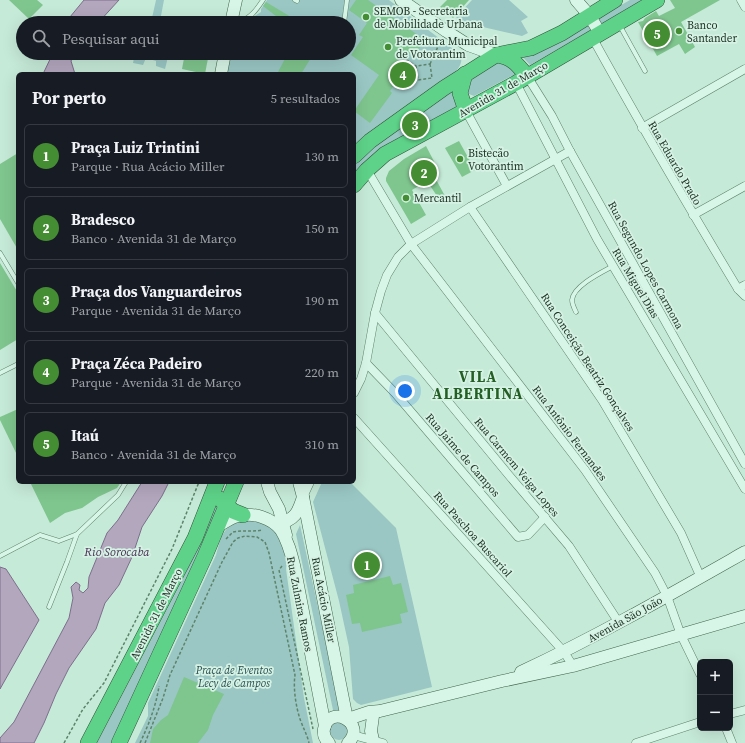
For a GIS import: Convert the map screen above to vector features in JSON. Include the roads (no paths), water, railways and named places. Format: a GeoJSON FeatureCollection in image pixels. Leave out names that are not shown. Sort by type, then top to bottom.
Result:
{"type":"FeatureCollection","features":[{"type":"Feature","properties":{"kind":"highway","name":"Avenida 31 de Março"},"geometry":{"type":"LineString","coordinates":[[356,154],[374,138],[464,74],[496,55],[531,48],[562,33],[615,0]]}},
{"type":"Feature","properties":{"kind":"highway","name":"Avenida 31 de Março"},"geometry":{"type":"LineString","coordinates":[[356,184],[367,170],[385,154],[522,80],[657,0]]}},
{"type":"Feature","properties":{"kind":"highway"},"geometry":{"type":"LineString","coordinates":[[496,55],[508,57],[522,80]]}},
{"type":"Feature","properties":{"kind":"highway"},"geometry":{"type":"LineString","coordinates":[[464,74],[460,93],[466,111]]}},
{"type":"Feature","properties":{"kind":"highway","name":"Avenida 31 de Março"},"geometry":{"type":"LineString","coordinates":[[119,743],[205,556],[235,484]]}},
{"type":"Feature","properties":{"kind":"highway","name":"Avenida 31 de Março"},"geometry":{"type":"LineString","coordinates":[[88,743],[195,538],[216,485]]}},
{"type":"Feature","properties":{"kind":"highway"},"geometry":{"type":"LineString","coordinates":[[216,485],[220,498],[226,506],[243,515]]}},
{"type":"Feature","properties":{"kind":"main road"},"geometry":{"type":"LineString","coordinates":[[233,16],[236,0]]}},
{"type":"Feature","properties":{"kind":"main road"},"geometry":{"type":"LineString","coordinates":[[401,0],[446,32],[468,45],[496,55]]}},
{"type":"Feature","properties":{"kind":"main road"},"geometry":{"type":"LineString","coordinates":[[576,0],[589,15],[596,35]]}},
{"type":"Feature","properties":{"kind":"main road"},"geometry":{"type":"LineString","coordinates":[[221,72],[224,60]]}},
{"type":"Feature","properties":{"kind":"main road","name":"Rua Zulmira Ramos"},"geometry":{"type":"LineString","coordinates":[[268,484],[279,509],[275,525],[289,545],[294,565],[325,726],[324,736],[328,742]]}},
{"type":"Feature","properties":{"kind":"main road","name":"Rua Acácio Miller"},"geometry":{"type":"LineString","coordinates":[[300,484],[304,497],[351,732]]}},
{"type":"Feature","properties":{"kind":"main road"},"geometry":{"type":"LineString","coordinates":[[216,528],[228,520],[243,515],[255,515],[269,520],[275,525],[289,520],[295,515],[304,497]]}},
{"type":"Feature","properties":{"kind":"main road","name":"Avenida São João"},"geometry":{"type":"LineString","coordinates":[[502,681],[564,652],[619,623],[745,552]]}},
{"type":"Feature","properties":{"kind":"main road","name":"Avenida São João"},"geometry":{"type":"LineString","coordinates":[[325,726],[327,722],[334,717],[343,717],[351,732],[369,712],[377,714],[502,681],[573,666],[745,616]]}},
{"type":"Feature","properties":{"kind":"main road"},"geometry":{"type":"LineString","coordinates":[[377,714],[372,731],[378,742]]}},
{"type":"Feature","properties":{"kind":"street"},"geometry":{"type":"LineString","coordinates":[[741,0],[745,7]]}},
{"type":"Feature","properties":{"kind":"street","name":"Rua Eduardo Prado"},"geometry":{"type":"LineString","coordinates":[[596,35],[642,128],[693,215],[741,287],[745,296]]}},
{"type":"Feature","properties":{"kind":"street"},"geometry":{"type":"LineString","coordinates":[[642,128],[745,69]]}},
{"type":"Feature","properties":{"kind":"street","name":"Rua Segundo Lopes Carmona"},"geometry":{"type":"LineString","coordinates":[[522,80],[552,116],[570,151],[745,464]]}},
{"type":"Feature","properties":{"kind":"street","name":"Rua Miguel Dias"},"geometry":{"type":"LineString","coordinates":[[522,80],[555,160],[597,239],[745,489]]}},
{"type":"Feature","properties":{"kind":"street"},"geometry":{"type":"LineString","coordinates":[[466,111],[507,186]]}},
{"type":"Feature","properties":{"kind":"street"},"geometry":{"type":"LineString","coordinates":[[357,378],[366,363],[375,313],[386,275],[398,257],[411,244],[470,207],[570,151]]}},
{"type":"Feature","properties":{"kind":"street","name":"Rua Antônio Fernandes"},"geometry":{"type":"LineString","coordinates":[[367,170],[411,244],[585,470],[655,573],[667,596],[681,635],[697,668]]}},
{"type":"Feature","properties":{"kind":"street"},"geometry":{"type":"LineString","coordinates":[[693,215],[745,186]]}},
{"type":"Feature","properties":{"kind":"street","name":"Rua Conceição Beatriz Gonçalves"},"geometry":{"type":"LineString","coordinates":[[470,207],[602,400],[681,533],[701,578]]}},
{"type":"Feature","properties":{"kind":"street","name":"Rua Carmem Veiga Lopes"},"geometry":{"type":"LineString","coordinates":[[375,313],[569,546],[619,623]]}},
{"type":"Feature","properties":{"kind":"street","name":"Rua Jaime de Campos"},"geometry":{"type":"LineString","coordinates":[[366,363],[395,393],[518,537],[528,535],[545,517]]}},
{"type":"Feature","properties":{"kind":"street","name":"Rua Paschoa Buscariol"},"geometry":{"type":"LineString","coordinates":[[356,420],[564,652],[573,666]]}},
{"type":"Feature","properties":{"kind":"street"},"geometry":{"type":"LineString","coordinates":[[304,497],[309,484]]}},
{"type":"Feature","properties":{"kind":"street"},"geometry":{"type":"LineString","coordinates":[[733,713],[745,710]]}},
{"type":"Feature","properties":{"kind":"street"},"geometry":{"type":"LineString","coordinates":[[636,743],[697,723]]}},
{"type":"Feature","properties":{"kind":"street"},"geometry":{"type":"LineString","coordinates":[[727,731],[732,743]]}},
{"type":"Feature","properties":{"kind":"street"},"geometry":{"type":"LineString","coordinates":[[351,732],[378,742]]}},
{"type":"Feature","properties":{"kind":"lane"},"geometry":{"type":"LineString","coordinates":[[251,16],[263,0]]}},
{"type":"Feature","properties":{"kind":"lane"},"geometry":{"type":"LineString","coordinates":[[345,16],[347,0]]}},
{"type":"Feature","properties":{"kind":"lane"},"geometry":{"type":"LineString","coordinates":[[618,23],[645,71]]}},
{"type":"Feature","properties":{"kind":"lane"},"geometry":{"type":"LineString","coordinates":[[0,253],[16,279]]}},
{"type":"Feature","properties":{"kind":"lane"},"geometry":{"type":"LineString","coordinates":[[576,312],[572,299],[574,294],[590,279],[613,266]]}},
{"type":"Feature","properties":{"kind":"lane"},"geometry":{"type":"LineString","coordinates":[[0,373],[16,365]]}},
{"type":"Feature","properties":{"kind":"lane"},"geometry":{"type":"LineString","coordinates":[[0,556],[40,535],[59,541],[77,534],[118,495],[125,484]]}},
{"type":"Feature","properties":{"kind":"lane"},"geometry":{"type":"LineString","coordinates":[[49,607],[77,534]]}},
{"type":"Feature","properties":{"kind":"water"},"geometry":{"type":"Polygon","coordinates":[[[84,0],[119,0],[104,16],[71,16],[84,0]]]}},
{"type":"Feature","properties":{"kind":"water"},"geometry":{"type":"Polygon","coordinates":[[[50,60],[72,60],[74,72],[44,72],[50,60]]]}},
{"type":"Feature","properties":{"kind":"water","name":"Rio Sorocaba"},"geometry":{"type":"Polygon","coordinates":[[[141,484],[168,484],[142,527],[132,557],[119,585],[105,603],[96,629],[69,668],[34,743],[0,743],[0,738],[14,722],[69,618],[73,598],[71,587],[76,582],[80,585],[79,590],[83,593],[88,588],[89,577],[107,533],[118,520],[141,484]]]}},
{"type":"Feature","properties":{"kind":"water"},"geometry":{"type":"Polygon","coordinates":[[[0,567],[6,569],[39,620],[0,689],[0,567]]]}},
{"type":"Feature","properties":{"kind":"place","name":"SEMOB - Secretaria de Mobilidade Urbana"},"geometry":{"type":"Point","coordinates":[366,17]}},
{"type":"Feature","properties":{"kind":"place","name":"Banco Santander"},"geometry":{"type":"Point","coordinates":[679,31]}},
{"type":"Feature","properties":{"kind":"place","name":"Itaú"},"geometry":{"type":"Point","coordinates":[657,34]}},
{"type":"Feature","properties":{"kind":"place","name":"Prefeitura Municipal de Votorantim"},"geometry":{"type":"Point","coordinates":[388,47]}},
{"type":"Feature","properties":{"kind":"place","name":"Praça Zéca Padeiro"},"geometry":{"type":"Point","coordinates":[403,75]}},
{"type":"Feature","properties":{"kind":"place","name":"Praça dos Vanguardeiros"},"geometry":{"type":"Point","coordinates":[415,125]}},
{"type":"Feature","properties":{"kind":"place","name":"Bistecão Votorantim"},"geometry":{"type":"Point","coordinates":[460,159]}},
{"type":"Feature","properties":{"kind":"place","name":"Bradesco"},"geometry":{"type":"Point","coordinates":[424,173]}},
{"type":"Feature","properties":{"kind":"place","name":"Mercantil"},"geometry":{"type":"Point","coordinates":[406,198]}},
{"type":"Feature","properties":{"kind":"place","name":"Praça Luiz Trintini"},"geometry":{"type":"Point","coordinates":[367,565]}},
{"type":"Feature","properties":{"kind":"district","name":"VILA ALBERTINA"},"geometry":{"type":"Point","coordinates":[478,386]}},
{"type":"Feature","properties":{"kind":"park label","name":"Praça de Eventos Lecy de Campos"},"geometry":{"type":"Point","coordinates":[234,676]}}]}
